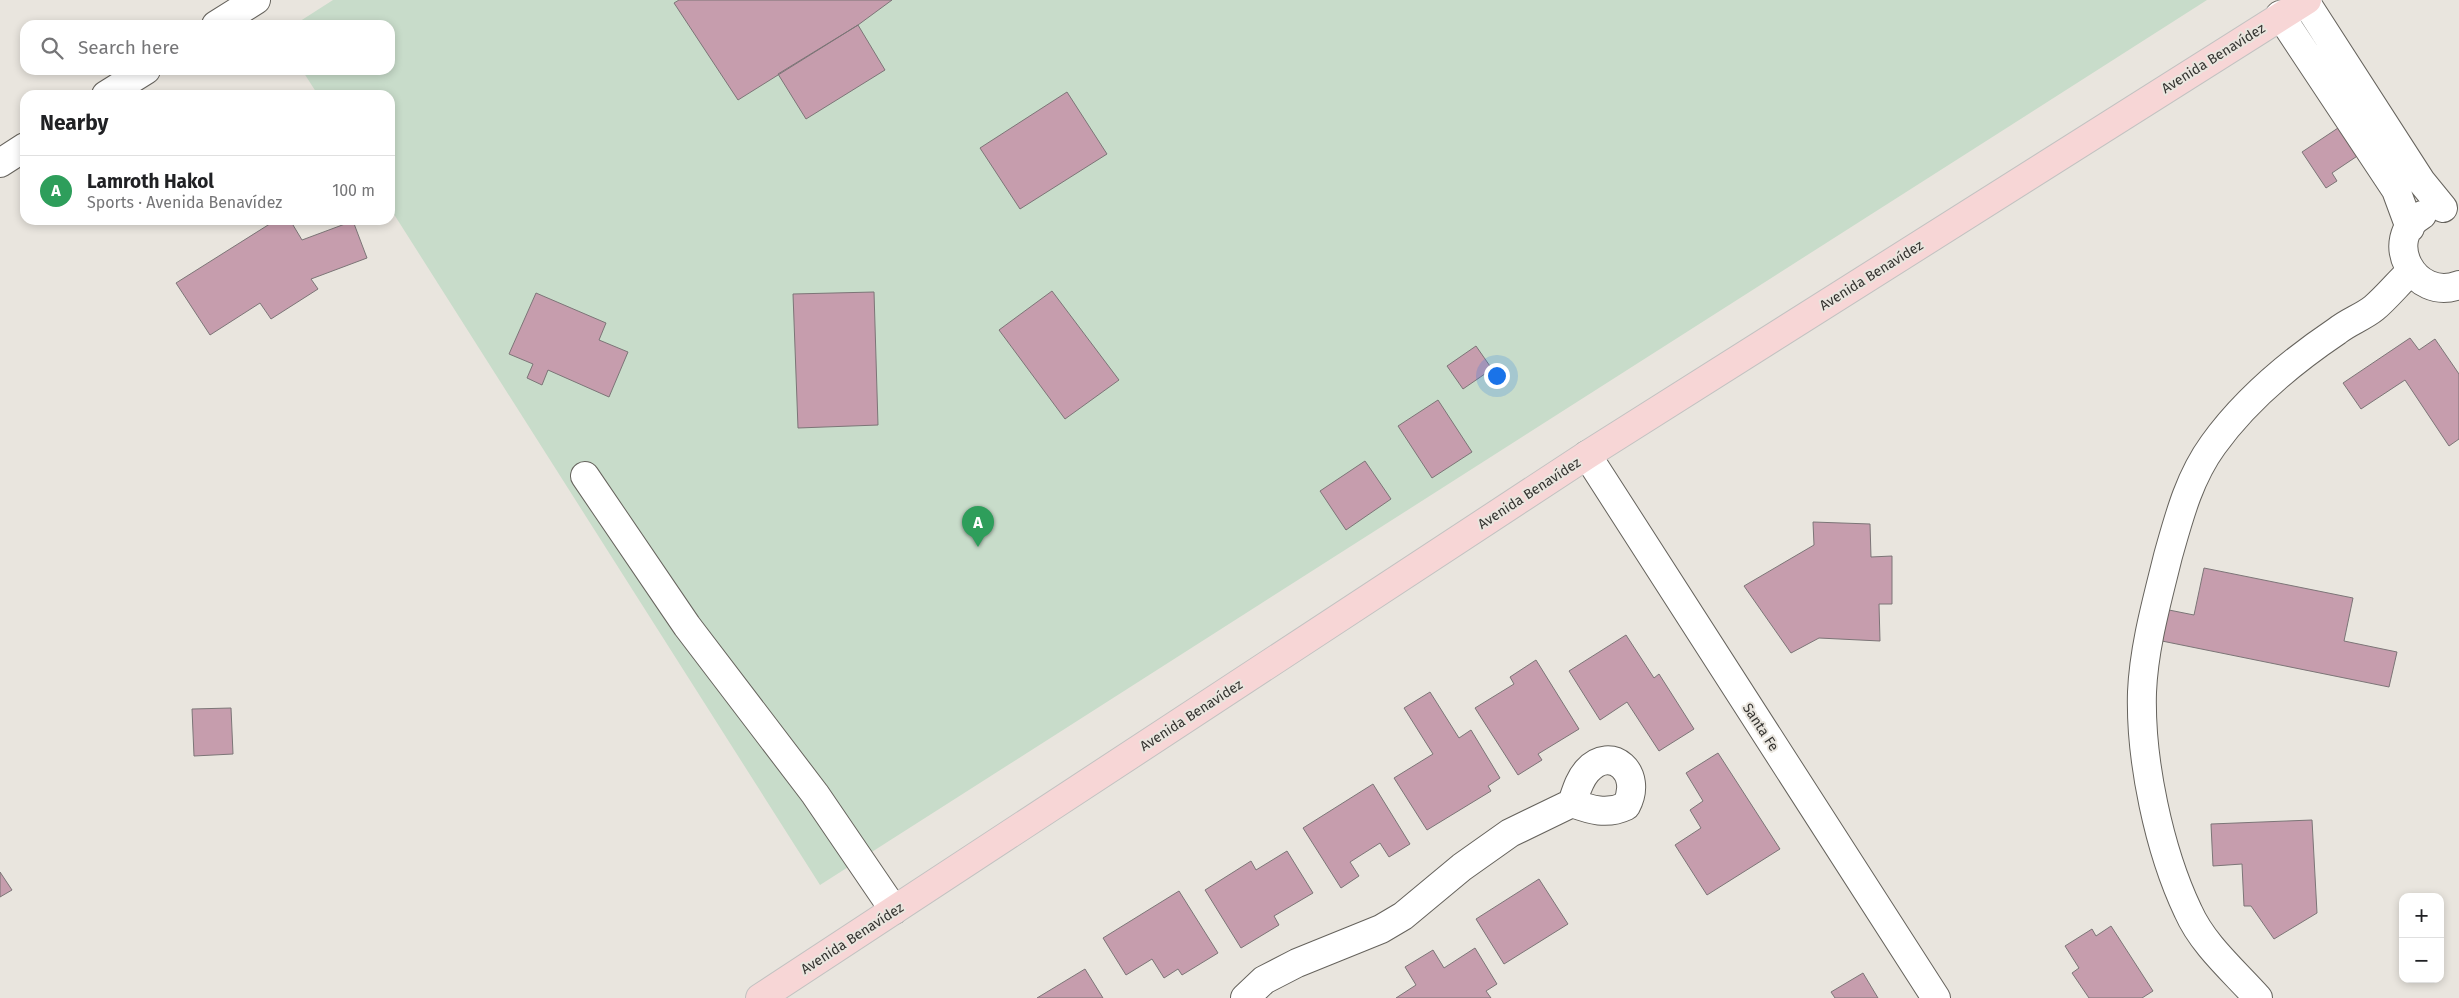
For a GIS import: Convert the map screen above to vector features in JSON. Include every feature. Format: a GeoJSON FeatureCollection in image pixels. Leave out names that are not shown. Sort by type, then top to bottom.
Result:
{"type":"FeatureCollection","features":[{"type":"Feature","properties":{"kind":"main road","name":"Avenida Benavídez"},"geometry":{"type":"LineString","coordinates":[[760,998],[1587,455],[2306,0]]}},
{"type":"Feature","properties":{"kind":"street"},"geometry":{"type":"LineString","coordinates":[[224,20],[256,0]]}},
{"type":"Feature","properties":{"kind":"street"},"geometry":{"type":"LineString","coordinates":[[2306,0],[2420,181],[2451,210]]}},
{"type":"Feature","properties":{"kind":"street"},"geometry":{"type":"LineString","coordinates":[[2280,15],[2396,190],[2410,228]]}},
{"type":"Feature","properties":{"kind":"street"},"geometry":{"type":"LineString","coordinates":[[114,90],[138,75]]}},
{"type":"Feature","properties":{"kind":"street"},"geometry":{"type":"LineString","coordinates":[[0,163],[20,150]]}},
{"type":"Feature","properties":{"kind":"street"},"geometry":{"type":"LineString","coordinates":[[2451,210],[2430,211],[2418,217],[2410,228],[2404,250],[2410,271],[2430,286],[2441,288],[2459,285]]}},
{"type":"Feature","properties":{"kind":"street"},"geometry":{"type":"LineString","coordinates":[[2258,998],[2209,945],[2188,912],[2172,869],[2151,794],[2145,741],[2142,692],[2147,644],[2183,501],[2213,445],[2261,391],[2300,357],[2339,329],[2373,309],[2410,271]]}},
{"type":"Feature","properties":{"kind":"street","name":"Santa Fe"},"geometry":{"type":"LineString","coordinates":[[1587,455],[1936,998]]}},
{"type":"Feature","properties":{"kind":"street"},"geometry":{"type":"LineString","coordinates":[[585,476],[687,626],[815,794],[894,910]]}},
{"type":"Feature","properties":{"kind":"street"},"geometry":{"type":"LineString","coordinates":[[1245,998],[1264,980],[1389,925],[1431,895],[1462,867],[1510,832],[1572,803]]}},
{"type":"Feature","properties":{"kind":"green space"},"geometry":{"type":"Polygon","coordinates":[[[333,0],[2207,0],[820,885],[395,216],[395,90],[315,90],[305,75],[395,75],[395,20],[302,20],[333,0]]]}},
{"type":"Feature","properties":{"kind":"building"},"geometry":{"type":"Polygon","coordinates":[[[679,0],[892,0],[858,25],[738,100],[674,3],[679,0]]]}},
{"type":"Feature","properties":{"kind":"building"},"geometry":{"type":"Polygon","coordinates":[[[858,25],[885,70],[806,119],[778,74],[858,25]]]}},
{"type":"Feature","properties":{"kind":"building"},"geometry":{"type":"Polygon","coordinates":[[[1067,92],[1107,154],[1020,209],[980,148],[1067,92]]]}},
{"type":"Feature","properties":{"kind":"building"},"geometry":{"type":"Polygon","coordinates":[[[2377,102],[2396,130],[2332,173],[2337,181],[2326,188],[2302,152],[2377,102]]]}},
{"type":"Feature","properties":{"kind":"building"},"geometry":{"type":"Polygon","coordinates":[[[268,225],[293,225],[302,240],[342,225],[355,225],[367,258],[311,279],[318,289],[271,319],[260,303],[210,335],[176,283],[268,225]]]}},
{"type":"Feature","properties":{"kind":"building"},"geometry":{"type":"Polygon","coordinates":[[[1052,291],[1119,380],[1065,419],[999,330],[1052,291]]]}},
{"type":"Feature","properties":{"kind":"building"},"geometry":{"type":"Polygon","coordinates":[[[874,292],[878,425],[798,428],[793,294],[874,292]]]}},
{"type":"Feature","properties":{"kind":"building"},"geometry":{"type":"Polygon","coordinates":[[[536,293],[606,323],[599,340],[628,352],[609,397],[548,370],[542,385],[527,378],[533,364],[509,354],[536,293]]]}},
{"type":"Feature","properties":{"kind":"building"},"geometry":{"type":"Polygon","coordinates":[[[2410,338],[2419,350],[2435,339],[2459,374],[2459,439],[2449,446],[2405,380],[2361,409],[2343,383],[2410,338]]]}},
{"type":"Feature","properties":{"kind":"building"},"geometry":{"type":"Polygon","coordinates":[[[1476,346],[1492,369],[1463,389],[1447,366],[1476,346]]]}},
{"type":"Feature","properties":{"kind":"building"},"geometry":{"type":"Polygon","coordinates":[[[1438,400],[1472,452],[1432,478],[1398,426],[1438,400]]]}},
{"type":"Feature","properties":{"kind":"building"},"geometry":{"type":"Polygon","coordinates":[[[1365,461],[1391,499],[1346,530],[1320,491],[1365,461]]]}},
{"type":"Feature","properties":{"kind":"building"},"geometry":{"type":"Polygon","coordinates":[[[1813,522],[1870,524],[1871,557],[1892,556],[1892,604],[1879,604],[1880,641],[1819,638],[1791,653],[1744,586],[1814,545],[1813,522]]]}},
{"type":"Feature","properties":{"kind":"building"},"geometry":{"type":"Polygon","coordinates":[[[2204,568],[2353,598],[2344,641],[2397,652],[2389,687],[2157,640],[2164,609],[2194,615],[2204,568]]]}},
{"type":"Feature","properties":{"kind":"building"},"geometry":{"type":"Polygon","coordinates":[[[1626,635],[1654,678],[1659,674],[1694,729],[1659,751],[1627,702],[1600,720],[1569,671],[1626,635]]]}},
{"type":"Feature","properties":{"kind":"building"},"geometry":{"type":"Polygon","coordinates":[[[1536,660],[1579,729],[1538,754],[1542,760],[1518,775],[1475,708],[1514,684],[1510,677],[1536,660]]]}},
{"type":"Feature","properties":{"kind":"building"},"geometry":{"type":"Polygon","coordinates":[[[1430,692],[1459,738],[1471,730],[1500,778],[1488,786],[1491,791],[1427,830],[1394,778],[1433,754],[1404,708],[1430,692]]]}},
{"type":"Feature","properties":{"kind":"building"},"geometry":{"type":"Polygon","coordinates":[[[231,708],[233,754],[194,756],[192,709],[231,708]]]}},
{"type":"Feature","properties":{"kind":"building"},"geometry":{"type":"Polygon","coordinates":[[[1718,753],[1780,849],[1707,895],[1675,845],[1701,828],[1690,810],[1703,801],[1686,773],[1718,753]]]}},
{"type":"Feature","properties":{"kind":"building"},"geometry":{"type":"Polygon","coordinates":[[[1373,784],[1410,844],[1389,857],[1380,843],[1350,862],[1359,876],[1341,888],[1303,828],[1373,784]]]}},
{"type":"Feature","properties":{"kind":"building"},"geometry":{"type":"Polygon","coordinates":[[[2312,820],[2317,913],[2274,939],[2251,906],[2244,906],[2242,864],[2213,866],[2211,824],[2312,820]]]}},
{"type":"Feature","properties":{"kind":"building"},"geometry":{"type":"Polygon","coordinates":[[[1287,851],[1313,893],[1274,916],[1279,925],[1241,948],[1205,890],[1251,861],[1256,870],[1287,851]]]}},
{"type":"Feature","properties":{"kind":"building"},"geometry":{"type":"Polygon","coordinates":[[[0,872],[12,890],[0,897],[0,872]]]}},
{"type":"Feature","properties":{"kind":"building"},"geometry":{"type":"Polygon","coordinates":[[[1539,879],[1568,924],[1504,964],[1476,919],[1539,879]]]}},
{"type":"Feature","properties":{"kind":"building"},"geometry":{"type":"Polygon","coordinates":[[[1179,891],[1218,953],[1182,975],[1178,969],[1164,978],[1152,959],[1126,975],[1103,938],[1179,891]]]}},
{"type":"Feature","properties":{"kind":"building"},"geometry":{"type":"Polygon","coordinates":[[[2111,926],[2153,991],[2142,998],[2089,998],[2072,973],[2079,968],[2065,946],[2092,929],[2096,936],[2111,926]]]}},
{"type":"Feature","properties":{"kind":"building"},"geometry":{"type":"Polygon","coordinates":[[[1475,948],[1497,984],[1486,991],[1491,998],[1396,998],[1416,985],[1405,967],[1433,950],[1444,968],[1475,948]]]}},
{"type":"Feature","properties":{"kind":"building"},"geometry":{"type":"Polygon","coordinates":[[[1085,969],[1103,998],[1037,998],[1085,969]]]}},
{"type":"Feature","properties":{"kind":"building"},"geometry":{"type":"Polygon","coordinates":[[[1863,973],[1878,998],[1835,998],[1831,992],[1863,973]]]}},
{"type":"Feature","properties":{"kind":"place","name":"Lamroth Hakol"},"geometry":{"type":"Point","coordinates":[978,547]}}]}
